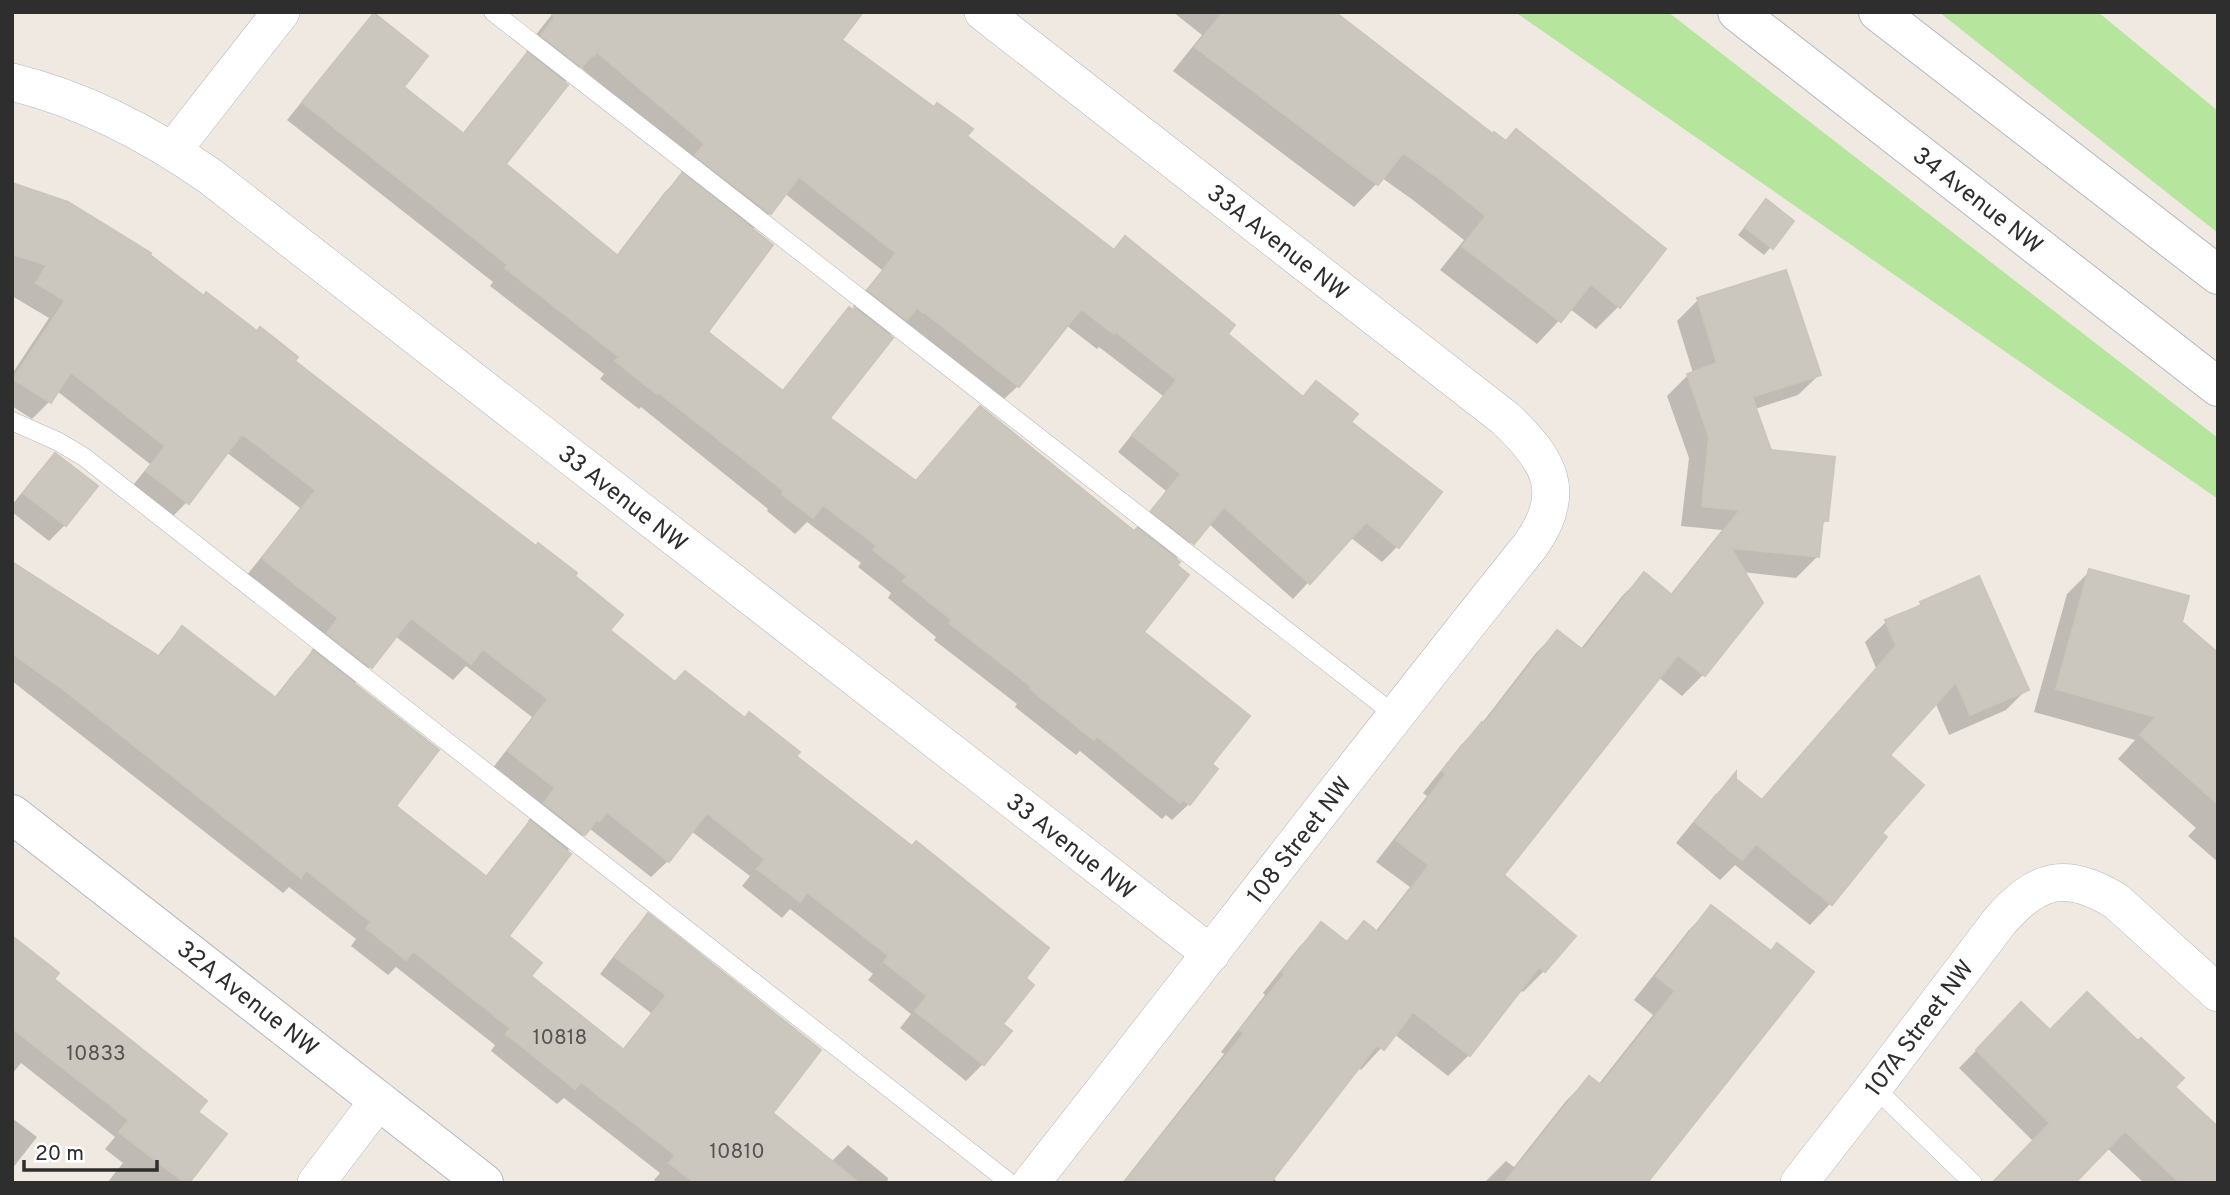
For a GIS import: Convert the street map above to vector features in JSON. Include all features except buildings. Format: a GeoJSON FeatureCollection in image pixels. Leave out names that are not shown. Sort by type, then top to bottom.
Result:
{"type":"FeatureCollection","features":[{"type":"Feature","properties":{"kind":"main road","name":"34 Avenue NW"},"geometry":{"type":"LineString","coordinates":[[1738,12],[2218,387]]}},
{"type":"Feature","properties":{"kind":"main road"},"geometry":{"type":"LineString","coordinates":[[1878,12],[2218,275]]}},
{"type":"Feature","properties":{"kind":"main road","name":"32A Avenue NW"},"geometry":{"type":"LineString","coordinates":[[12,814],[484,1183]]}},
{"type":"Feature","properties":{"kind":"street"},"geometry":{"type":"LineString","coordinates":[[173,150],[281,12]]}},
{"type":"Feature","properties":{"kind":"street","name":"33A Avenue NW"},"geometry":{"type":"LineString","coordinates":[[983,12],[1506,419],[1529,441],[1539,456],[1548,470],[1551,489]]}},
{"type":"Feature","properties":{"kind":"street","name":"33 Avenue NW"},"geometry":{"type":"LineString","coordinates":[[12,82],[102,112],[173,150],[211,177],[1211,954]]}},
{"type":"Feature","properties":{"kind":"street","name":"108 Street NW"},"geometry":{"type":"LineString","coordinates":[[1031,1183],[1542,529],[1549,510],[1551,489]]}},
{"type":"Feature","properties":{"kind":"street","name":"107A Street NW"},"geometry":{"type":"LineString","coordinates":[[1799,1183],[2014,905],[2030,892],[2066,881],[2082,884],[2116,901],[2218,993]]}},
{"type":"Feature","properties":{"kind":"street"},"geometry":{"type":"LineString","coordinates":[[316,1183],[379,1100]]}},
{"type":"Feature","properties":{"kind":"lane"},"geometry":{"type":"LineString","coordinates":[[493,12],[1395,715]]}},
{"type":"Feature","properties":{"kind":"lane"},"geometry":{"type":"LineString","coordinates":[[12,421],[59,442],[84,457],[1010,1183]]}},
{"type":"Feature","properties":{"kind":"lane"},"geometry":{"type":"LineString","coordinates":[[1874,1087],[1973,1183]]}},
{"type":"Feature","properties":{"kind":"green space"},"geometry":{"type":"Polygon","coordinates":[[[1515,12],[1668,12],[2218,438],[2218,499],[1515,12]]]}},
{"type":"Feature","properties":{"kind":"green space"},"geometry":{"type":"Polygon","coordinates":[[[1939,12],[2098,12],[2218,111],[2218,233],[1939,12]]]}}]}
